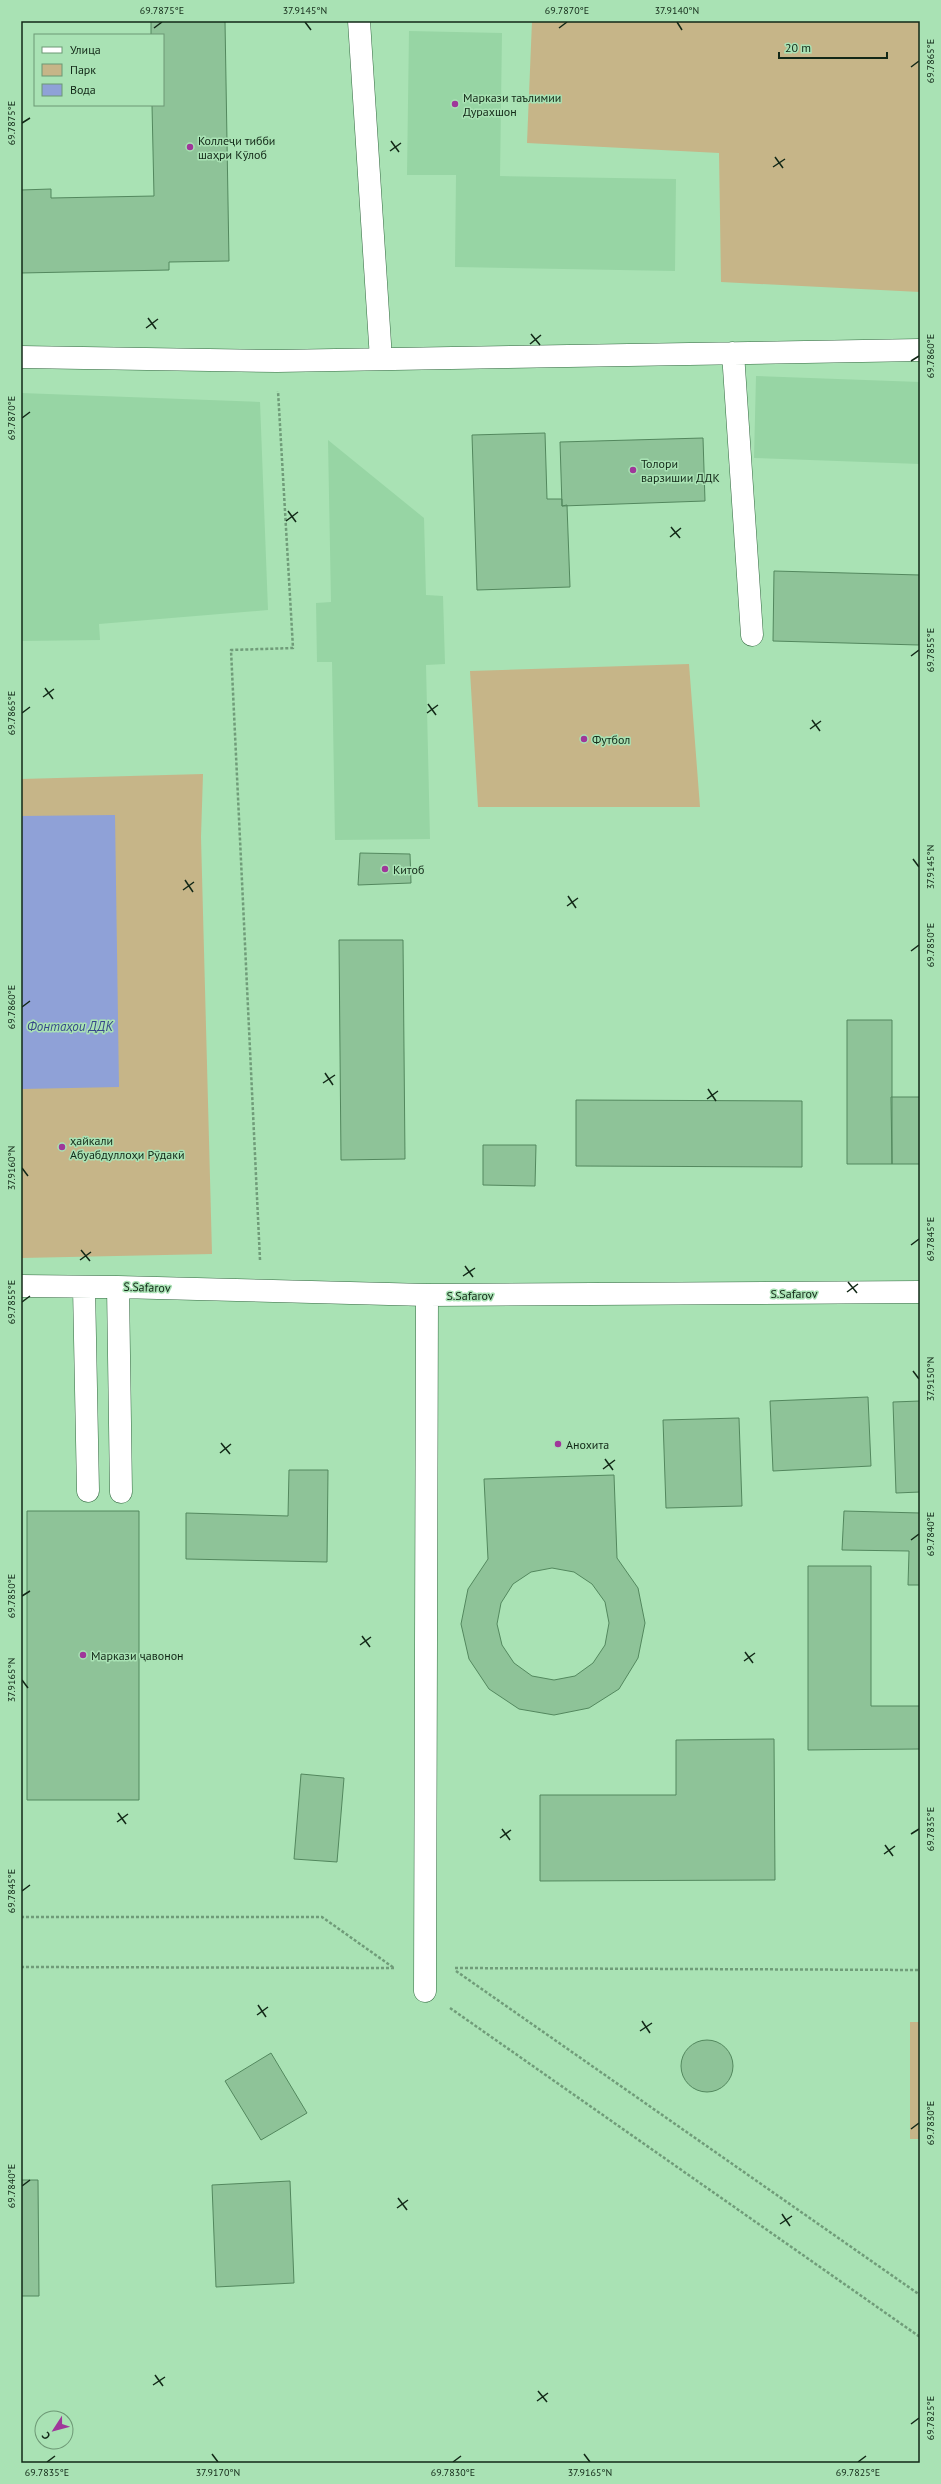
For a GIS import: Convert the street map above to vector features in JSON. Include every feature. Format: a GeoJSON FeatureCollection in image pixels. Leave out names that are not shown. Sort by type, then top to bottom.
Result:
{"type":"FeatureCollection","features":[{"type":"Feature","properties":{"kind":"street"},"geometry":{"type":"LineString","coordinates":[[359,21],[381,359]]}},
{"type":"Feature","properties":{"kind":"street"},"geometry":{"type":"LineString","coordinates":[[21,356],[277,361],[920,350]]}},
{"type":"Feature","properties":{"kind":"street"},"geometry":{"type":"LineString","coordinates":[[733,353],[752,635]]}},
{"type":"Feature","properties":{"kind":"street","name":"S.Safarov"},"geometry":{"type":"LineString","coordinates":[[21,1286],[427,1295],[920,1292]]}},
{"type":"Feature","properties":{"kind":"street"},"geometry":{"type":"LineString","coordinates":[[118,1287],[121,1492]]}},
{"type":"Feature","properties":{"kind":"street"},"geometry":{"type":"LineString","coordinates":[[84,1288],[88,1491]]}},
{"type":"Feature","properties":{"kind":"street"},"geometry":{"type":"LineString","coordinates":[[425,1990],[427,1295]]}},
{"type":"Feature","properties":{"kind":"path"},"geometry":{"type":"LineString","coordinates":[[261,1291],[232,650],[293,648],[277,361]]}},
{"type":"Feature","properties":{"kind":"path"},"geometry":{"type":"LineString","coordinates":[[21,1917],[322,1917],[920,2337]]}},
{"type":"Feature","properties":{"kind":"path"},"geometry":{"type":"LineString","coordinates":[[21,1966],[426,1967]]}},
{"type":"Feature","properties":{"kind":"path"},"geometry":{"type":"LineString","coordinates":[[920,1970],[451,1968],[920,2295]]}},
{"type":"Feature","properties":{"kind":"shaded area"},"geometry":{"type":"Polygon","coordinates":[[[409,31],[502,33],[500,176],[676,179],[675,271],[455,267],[456,175],[407,175],[409,31]]]}},
{"type":"Feature","properties":{"kind":"shaded area"},"geometry":{"type":"Polygon","coordinates":[[[756,376],[920,382],[920,464],[754,458],[756,376]]]}},
{"type":"Feature","properties":{"kind":"shaded area"},"geometry":{"type":"Polygon","coordinates":[[[21,393],[260,402],[268,610],[99,624],[100,640],[21,641],[21,393]]]}},
{"type":"Feature","properties":{"kind":"shaded area"},"geometry":{"type":"Polygon","coordinates":[[[328,440],[424,518],[426,595],[443,596],[445,664],[426,665],[430,839],[335,840],[332,662],[317,662],[316,603],[331,602],[328,440]]]}},
{"type":"Feature","properties":{"kind":"green space"},"geometry":{"type":"Polygon","coordinates":[[[532,21],[920,21],[920,292],[721,282],[719,153],[527,143],[532,21]]]}},
{"type":"Feature","properties":{"kind":"green space","name":"Футбол"},"geometry":{"type":"Polygon","coordinates":[[[689,664],[700,807],[478,807],[470,671],[689,664]]]}},
{"type":"Feature","properties":{"kind":"green space"},"geometry":{"type":"Polygon","coordinates":[[[203,774],[201,837],[212,1254],[21,1258],[21,779],[203,774]]]}},
{"type":"Feature","properties":{"kind":"green space"},"geometry":{"type":"Polygon","coordinates":[[[910,2022],[920,2022],[920,2139],[910,2139],[910,2022]]]}},
{"type":"Feature","properties":{"kind":"water","name":"Фонтаҳои ДДК"},"geometry":{"type":"Polygon","coordinates":[[[115,815],[119,1087],[22,1089],[21,816],[115,815]]]}},
{"type":"Feature","properties":{"kind":"building","name":"Коллеҷи тибби шаҳри Кӯлоб"},"geometry":{"type":"Polygon","coordinates":[[[151,21],[225,21],[229,261],[169,262],[169,270],[21,273],[21,190],[51,189],[51,198],[154,196],[152,106],[164,106],[164,34],[151,34],[151,21]]]}},
{"type":"Feature","properties":{"kind":"building"},"geometry":{"type":"Polygon","coordinates":[[[545,433],[547,499],[562,499],[562,506],[567,505],[570,587],[477,590],[472,435],[545,433]]]}},
{"type":"Feature","properties":{"kind":"building","name":"Толори варзишии ДДК"},"geometry":{"type":"Polygon","coordinates":[[[703,438],[705,501],[562,506],[560,442],[703,438]]]}},
{"type":"Feature","properties":{"kind":"building"},"geometry":{"type":"Polygon","coordinates":[[[774,571],[920,575],[919,645],[773,641],[774,571]]]}},
{"type":"Feature","properties":{"kind":"building","name":"Китоб"},"geometry":{"type":"Polygon","coordinates":[[[360,853],[410,854],[411,883],[358,885],[360,853]]]}},
{"type":"Feature","properties":{"kind":"building"},"geometry":{"type":"Polygon","coordinates":[[[339,940],[403,940],[405,1159],[341,1160],[339,940]]]}},
{"type":"Feature","properties":{"kind":"building"},"geometry":{"type":"Polygon","coordinates":[[[847,1020],[892,1020],[892,1164],[847,1164],[847,1020]]]}},
{"type":"Feature","properties":{"kind":"building"},"geometry":{"type":"Polygon","coordinates":[[[891,1097],[920,1097],[920,1164],[892,1164],[891,1097]]]}},
{"type":"Feature","properties":{"kind":"building"},"geometry":{"type":"Polygon","coordinates":[[[576,1100],[802,1101],[802,1167],[576,1166],[576,1100]]]}},
{"type":"Feature","properties":{"kind":"building"},"geometry":{"type":"Polygon","coordinates":[[[483,1145],[536,1145],[535,1186],[483,1185],[483,1145]]]}},
{"type":"Feature","properties":{"kind":"building"},"geometry":{"type":"Polygon","coordinates":[[[868,1397],[871,1466],[773,1471],[770,1401],[868,1397]]]}},
{"type":"Feature","properties":{"kind":"building"},"geometry":{"type":"Polygon","coordinates":[[[920,1401],[920,1492],[896,1493],[893,1402],[920,1401]]]}},
{"type":"Feature","properties":{"kind":"building"},"geometry":{"type":"Polygon","coordinates":[[[739,1418],[742,1506],[666,1508],[663,1420],[739,1418]]]}},
{"type":"Feature","properties":{"kind":"building"},"geometry":{"type":"Polygon","coordinates":[[[289,1470],[328,1470],[327,1562],[186,1559],[186,1513],[288,1516],[289,1470]]]}},
{"type":"Feature","properties":{"kind":"building"},"geometry":{"type":"Polygon","coordinates":[[[614,1475],[617,1558],[638,1588],[645,1623],[638,1658],[619,1689],[589,1708],[554,1715],[519,1709],[489,1689],[469,1659],[461,1624],[468,1589],[488,1559],[484,1479],[614,1475]],[[552,1568],[531,1572],[513,1584],[501,1603],[497,1624],[502,1645],[514,1663],[532,1676],[554,1680],[575,1676],[593,1663],[605,1645],[609,1623],[605,1602],[592,1584],[574,1572],[552,1568]]]}},
{"type":"Feature","properties":{"kind":"building","name":"Маркази ҷавонон"},"geometry":{"type":"Polygon","coordinates":[[[27,1511],[139,1511],[139,1800],[27,1800],[27,1511]]]}},
{"type":"Feature","properties":{"kind":"building"},"geometry":{"type":"Polygon","coordinates":[[[844,1511],[920,1513],[920,1585],[908,1585],[909,1551],[842,1550],[844,1511]]]}},
{"type":"Feature","properties":{"kind":"building"},"geometry":{"type":"Polygon","coordinates":[[[808,1566],[871,1566],[871,1706],[920,1706],[920,1749],[808,1750],[808,1566]]]}},
{"type":"Feature","properties":{"kind":"building"},"geometry":{"type":"Polygon","coordinates":[[[774,1739],[775,1880],[540,1881],[540,1795],[676,1795],[676,1740],[774,1739]]]}},
{"type":"Feature","properties":{"kind":"building"},"geometry":{"type":"Polygon","coordinates":[[[301,1774],[344,1778],[337,1862],[294,1859],[301,1774]]]}},
{"type":"Feature","properties":{"kind":"building"},"geometry":{"type":"Polygon","coordinates":[[[707,2040],[717,2042],[725,2048],[731,2056],[733,2066],[731,2076],[725,2084],[717,2090],[707,2092],[697,2090],[689,2084],[683,2076],[681,2066],[683,2056],[689,2048],[697,2042],[707,2040]]]}},
{"type":"Feature","properties":{"kind":"building"},"geometry":{"type":"Polygon","coordinates":[[[271,2053],[307,2113],[261,2140],[225,2081],[271,2053]]]}},
{"type":"Feature","properties":{"kind":"building"},"geometry":{"type":"Polygon","coordinates":[[[21,2180],[38,2180],[39,2296],[21,2296],[21,2180]]]}},
{"type":"Feature","properties":{"kind":"building"},"geometry":{"type":"Polygon","coordinates":[[[290,2181],[294,2283],[216,2287],[212,2185],[290,2181]]]}},
{"type":"Feature","properties":{"kind":"place","name":"Маркази таълимии Дурахшон"},"geometry":{"type":"Point","coordinates":[455,104]}},
{"type":"Feature","properties":{"kind":"place","name":"Коллеҷи тибби шаҳри Кӯлоб"},"geometry":{"type":"Point","coordinates":[190,147]}},
{"type":"Feature","properties":{"kind":"place","name":"Толори варзишии ДДК"},"geometry":{"type":"Point","coordinates":[633,470]}},
{"type":"Feature","properties":{"kind":"place","name":"Футбол"},"geometry":{"type":"Point","coordinates":[584,739]}},
{"type":"Feature","properties":{"kind":"place","name":"Китоб"},"geometry":{"type":"Point","coordinates":[385,869]}},
{"type":"Feature","properties":{"kind":"place","name":"ҳайкали Абуабдуллоҳи Рӯдакӣ"},"geometry":{"type":"Point","coordinates":[62,1147]}},
{"type":"Feature","properties":{"kind":"place","name":"Анохита"},"geometry":{"type":"Point","coordinates":[558,1444]}},
{"type":"Feature","properties":{"kind":"place","name":"Маркази ҷавонон"},"geometry":{"type":"Point","coordinates":[83,1655]}}]}
